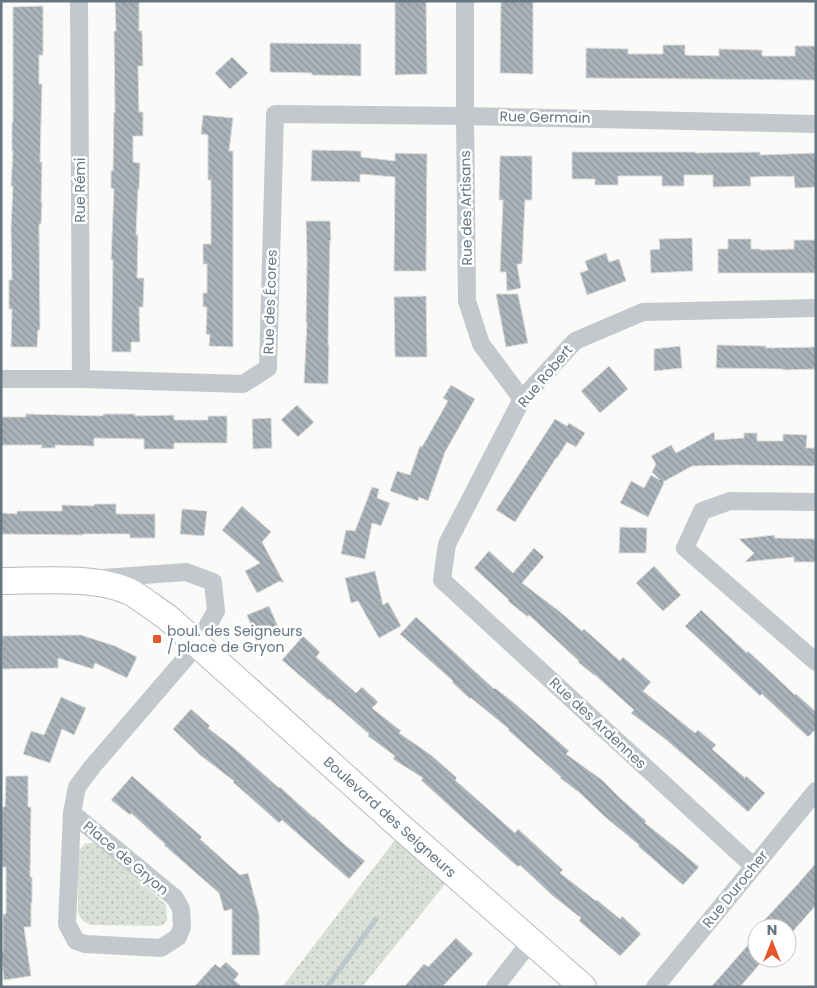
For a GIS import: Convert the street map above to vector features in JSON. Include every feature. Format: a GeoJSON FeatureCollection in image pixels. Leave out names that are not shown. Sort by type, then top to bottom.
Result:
{"type":"FeatureCollection","features":[{"type":"Feature","properties":{"kind":"street","name":"Rue Rémi"},"geometry":{"type":"LineString","coordinates":[[79,1],[81,379]]}},
{"type":"Feature","properties":{"kind":"street","name":"Rue des Artisans"},"geometry":{"type":"LineString","coordinates":[[465,1],[464,116],[467,301],[481,344],[522,399]]}},
{"type":"Feature","properties":{"kind":"street","name":"Rue des Écores"},"geometry":{"type":"LineString","coordinates":[[1,379],[81,379],[243,384],[268,368],[275,114]]}},
{"type":"Feature","properties":{"kind":"street","name":"Rue Germain"},"geometry":{"type":"LineString","coordinates":[[275,114],[816,124]]}},
{"type":"Feature","properties":{"kind":"street","name":"Rue Robert"},"geometry":{"type":"LineString","coordinates":[[442,580],[447,544],[522,399],[575,341],[643,312],[816,308]]}},
{"type":"Feature","properties":{"kind":"street"},"geometry":{"type":"LineString","coordinates":[[816,502],[730,501],[702,511],[685,548],[816,662]]}},
{"type":"Feature","properties":{"kind":"street","name":"Boulevard des Seigneurs"},"geometry":{"type":"LineString","coordinates":[[1,581],[70,580],[186,572],[213,582],[216,612],[198,645]]}},
{"type":"Feature","properties":{"kind":"street","name":"Boulevard des Seigneurs"},"geometry":{"type":"LineString","coordinates":[[70,580],[105,583],[131,593],[167,617],[403,829],[583,987]]}},
{"type":"Feature","properties":{"kind":"street","name":"Rue des Ardennes"},"geometry":{"type":"LineString","coordinates":[[442,580],[753,866]]}},
{"type":"Feature","properties":{"kind":"street","name":"Place de Gryon"},"geometry":{"type":"LineString","coordinates":[[72,812],[175,898],[181,909],[182,927],[178,937],[161,948],[85,944],[76,941],[68,924],[72,812],[77,787],[92,767],[198,645]]}},
{"type":"Feature","properties":{"kind":"street","name":"Rue Durocher"},"geometry":{"type":"LineString","coordinates":[[654,987],[816,791]]}},
{"type":"Feature","properties":{"kind":"street"},"geometry":{"type":"LineString","coordinates":[[495,987],[531,941]]}},
{"type":"Feature","properties":{"kind":"shaded area"},"geometry":{"type":"Polygon","coordinates":[[[395,840],[446,883],[362,987],[282,987],[395,840]]]}},
{"type":"Feature","properties":{"kind":"shaded area"},"geometry":{"type":"Polygon","coordinates":[[[86,843],[100,845],[166,905],[167,920],[164,924],[160,926],[91,925],[80,917],[78,912],[78,856],[79,850],[86,843]]]}},
{"type":"Feature","properties":{"kind":"building"},"geometry":{"type":"Polygon","coordinates":[[[115,1],[139,1],[139,31],[142,31],[143,66],[138,66],[139,112],[143,112],[143,136],[133,136],[133,162],[140,163],[136,235],[138,235],[137,278],[144,278],[143,307],[139,307],[140,342],[131,342],[131,352],[112,352],[113,260],[111,260],[114,189],[111,188],[111,171],[113,171],[115,112],[115,1]]]}},
{"type":"Feature","properties":{"kind":"building"},"geometry":{"type":"Polygon","coordinates":[[[395,1],[426,1],[427,74],[395,75],[395,1]]]}},
{"type":"Feature","properties":{"kind":"building"},"geometry":{"type":"Polygon","coordinates":[[[501,1],[533,1],[533,74],[500,73],[501,1]]]}},
{"type":"Feature","properties":{"kind":"building"},"geometry":{"type":"Polygon","coordinates":[[[43,6],[43,55],[39,55],[39,84],[42,84],[40,162],[42,162],[42,202],[41,224],[39,224],[40,330],[38,330],[37,347],[11,347],[12,309],[9,309],[9,280],[12,280],[13,7],[43,6]]]}},
{"type":"Feature","properties":{"kind":"building"},"geometry":{"type":"Polygon","coordinates":[[[270,43],[361,44],[361,76],[270,72],[270,43]]]}},
{"type":"Feature","properties":{"kind":"building"},"geometry":{"type":"Polygon","coordinates":[[[663,45],[685,45],[685,55],[719,56],[719,49],[762,50],[762,56],[795,56],[795,46],[816,46],[816,80],[586,78],[586,48],[628,49],[628,54],[663,54],[663,45]]]}},
{"type":"Feature","properties":{"kind":"building"},"geometry":{"type":"Polygon","coordinates":[[[232,57],[248,73],[230,89],[215,73],[232,57]]]}},
{"type":"Feature","properties":{"kind":"building"},"geometry":{"type":"Polygon","coordinates":[[[203,115],[233,118],[229,151],[233,151],[233,347],[209,346],[210,335],[206,334],[207,307],[203,307],[203,293],[207,293],[207,264],[203,264],[203,244],[211,244],[211,180],[208,180],[208,135],[201,134],[203,115]]]}},
{"type":"Feature","properties":{"kind":"building"},"geometry":{"type":"Polygon","coordinates":[[[312,150],[361,151],[361,157],[395,161],[395,153],[427,154],[426,271],[394,271],[395,177],[360,174],[360,182],[311,181],[312,150]]]}},
{"type":"Feature","properties":{"kind":"building"},"geometry":{"type":"Polygon","coordinates":[[[572,152],[760,152],[760,155],[816,153],[816,187],[795,188],[794,176],[785,176],[750,177],[751,186],[713,187],[713,175],[684,175],[684,186],[662,186],[662,176],[618,176],[618,185],[595,185],[595,179],[572,179],[572,152]]]}},
{"type":"Feature","properties":{"kind":"building"},"geometry":{"type":"Polygon","coordinates":[[[500,156],[532,156],[532,200],[525,200],[522,264],[517,264],[521,288],[507,291],[506,272],[500,272],[503,200],[499,200],[500,156]]]}},
{"type":"Feature","properties":{"kind":"building"},"geometry":{"type":"Polygon","coordinates":[[[306,221],[330,221],[328,384],[304,383],[307,322],[306,221]]]}},
{"type":"Feature","properties":{"kind":"building"},"geometry":{"type":"Polygon","coordinates":[[[692,238],[693,271],[651,273],[650,250],[660,249],[659,239],[692,238]]]}},
{"type":"Feature","properties":{"kind":"building"},"geometry":{"type":"Polygon","coordinates":[[[728,239],[751,239],[751,249],[760,250],[794,249],[794,240],[816,240],[816,273],[718,273],[718,249],[728,249],[728,239]]]}},
{"type":"Feature","properties":{"kind":"building"},"geometry":{"type":"Polygon","coordinates":[[[606,253],[609,262],[619,259],[626,281],[587,295],[580,273],[588,270],[585,261],[606,253]]]}},
{"type":"Feature","properties":{"kind":"building"},"geometry":{"type":"Polygon","coordinates":[[[496,294],[518,294],[528,343],[506,347],[496,294]]]}},
{"type":"Feature","properties":{"kind":"building"},"geometry":{"type":"Polygon","coordinates":[[[426,296],[427,357],[395,357],[394,297],[426,296]]]}},
{"type":"Feature","properties":{"kind":"building"},"geometry":{"type":"Polygon","coordinates":[[[717,345],[766,346],[766,348],[816,347],[816,369],[716,368],[717,345]]]}},
{"type":"Feature","properties":{"kind":"building"},"geometry":{"type":"Polygon","coordinates":[[[680,346],[682,368],[654,371],[654,349],[680,346]]]}},
{"type":"Feature","properties":{"kind":"building"},"geometry":{"type":"Polygon","coordinates":[[[609,366],[628,389],[600,413],[581,391],[609,366]]]}},
{"type":"Feature","properties":{"kind":"building"},"geometry":{"type":"Polygon","coordinates":[[[451,385],[475,399],[445,452],[428,501],[419,497],[418,501],[390,491],[397,471],[410,475],[420,446],[422,447],[448,401],[443,398],[451,385]]]}},
{"type":"Feature","properties":{"kind":"building"},"geometry":{"type":"Polygon","coordinates":[[[297,405],[314,422],[298,437],[281,420],[297,405]]]}},
{"type":"Feature","properties":{"kind":"building"},"geometry":{"type":"Polygon","coordinates":[[[26,414],[174,415],[174,420],[208,420],[208,416],[227,416],[227,443],[174,443],[174,449],[144,449],[144,439],[94,438],[94,446],[55,445],[55,448],[41,448],[42,445],[1,445],[1,417],[26,417],[26,414]]]}},
{"type":"Feature","properties":{"kind":"building"},"geometry":{"type":"Polygon","coordinates":[[[271,418],[272,448],[253,449],[252,419],[271,418]]]}},
{"type":"Feature","properties":{"kind":"building"},"geometry":{"type":"Polygon","coordinates":[[[555,419],[567,426],[569,423],[585,433],[576,447],[567,442],[515,522],[496,510],[555,419]]]}},
{"type":"Feature","properties":{"kind":"building"},"geometry":{"type":"Polygon","coordinates":[[[714,432],[715,440],[744,438],[744,433],[757,433],[757,441],[783,441],[783,434],[807,435],[806,448],[815,448],[815,466],[692,466],[663,482],[648,517],[620,503],[631,481],[644,488],[651,475],[660,480],[652,472],[656,464],[651,456],[671,445],[676,453],[714,432]]]}},
{"type":"Feature","properties":{"kind":"building"},"geometry":{"type":"Polygon","coordinates":[[[372,487],[379,489],[377,498],[390,503],[381,526],[372,523],[365,559],[341,554],[346,530],[355,531],[372,487]]]}},
{"type":"Feature","properties":{"kind":"building"},"geometry":{"type":"Polygon","coordinates":[[[94,504],[116,504],[116,514],[155,514],[155,538],[130,538],[130,534],[1,534],[1,513],[17,514],[17,511],[62,511],[62,505],[94,506],[94,504]]]}},
{"type":"Feature","properties":{"kind":"building"},"geometry":{"type":"Polygon","coordinates":[[[242,506],[271,532],[262,542],[284,583],[280,581],[257,593],[245,571],[260,563],[222,530],[242,506]]]}},
{"type":"Feature","properties":{"kind":"building"},"geometry":{"type":"Polygon","coordinates":[[[182,509],[207,511],[204,536],[180,534],[182,509]]]}},
{"type":"Feature","properties":{"kind":"building"},"geometry":{"type":"Polygon","coordinates":[[[620,527],[647,528],[646,553],[619,553],[620,527]]]}},
{"type":"Feature","properties":{"kind":"building"},"geometry":{"type":"Polygon","coordinates":[[[774,535],[775,538],[816,539],[816,562],[794,562],[794,557],[745,562],[754,553],[739,539],[774,535]]]}},
{"type":"Feature","properties":{"kind":"building"},"geometry":{"type":"Polygon","coordinates":[[[534,548],[544,557],[522,583],[582,631],[584,629],[620,661],[623,657],[651,682],[643,691],[695,733],[698,730],[716,745],[712,749],[765,793],[748,812],[664,738],[631,713],[634,710],[578,662],[529,615],[528,617],[508,601],[474,568],[489,551],[513,573],[534,548]]]}},
{"type":"Feature","properties":{"kind":"building"},"geometry":{"type":"Polygon","coordinates":[[[654,566],[681,595],[663,611],[636,583],[654,566]]]}},
{"type":"Feature","properties":{"kind":"building"},"geometry":{"type":"Polygon","coordinates":[[[375,571],[383,605],[388,602],[401,626],[379,638],[358,601],[351,603],[345,578],[375,571]]]}},
{"type":"Feature","properties":{"kind":"building"},"geometry":{"type":"Polygon","coordinates":[[[269,606],[279,629],[256,638],[247,615],[269,606]]]}},
{"type":"Feature","properties":{"kind":"building"},"geometry":{"type":"Polygon","coordinates":[[[701,610],[747,653],[748,651],[816,712],[816,729],[808,737],[762,694],[760,696],[685,626],[701,610]]]}},
{"type":"Feature","properties":{"kind":"building"},"geometry":{"type":"Polygon","coordinates":[[[416,617],[494,689],[514,703],[569,751],[566,754],[602,780],[646,821],[645,823],[699,867],[683,885],[580,793],[560,778],[509,729],[470,699],[453,681],[400,634],[416,617]]]}},
{"type":"Feature","properties":{"kind":"building"},"geometry":{"type":"Polygon","coordinates":[[[81,635],[115,646],[137,657],[127,678],[95,663],[93,669],[58,658],[58,668],[2,669],[2,636],[81,635]]]}},
{"type":"Feature","properties":{"kind":"building"},"geometry":{"type":"Polygon","coordinates":[[[303,636],[320,652],[316,657],[356,693],[362,687],[378,702],[372,708],[401,731],[399,733],[431,755],[457,778],[455,780],[515,833],[518,829],[563,870],[560,873],[620,919],[622,916],[641,934],[620,956],[579,921],[581,918],[553,896],[520,865],[518,867],[466,821],[421,780],[423,778],[393,759],[395,756],[368,736],[369,734],[282,660],[303,636]]]}},
{"type":"Feature","properties":{"kind":"building"},"geometry":{"type":"Polygon","coordinates":[[[61,697],[86,708],[74,735],[62,729],[50,763],[23,754],[31,731],[44,735],[61,697]]]}},
{"type":"Feature","properties":{"kind":"building"},"geometry":{"type":"Polygon","coordinates":[[[191,709],[210,726],[208,728],[280,787],[365,861],[349,879],[282,820],[279,823],[234,781],[200,755],[173,729],[191,709]]]}},
{"type":"Feature","properties":{"kind":"building"},"geometry":{"type":"Polygon","coordinates":[[[6,776],[28,776],[28,807],[31,807],[30,877],[32,877],[32,903],[31,927],[24,927],[31,976],[4,980],[1,952],[3,952],[3,914],[6,914],[6,867],[2,867],[2,807],[5,807],[6,776]]]}},
{"type":"Feature","properties":{"kind":"building"},"geometry":{"type":"Polygon","coordinates":[[[132,776],[202,837],[200,839],[240,875],[248,873],[259,914],[260,955],[232,955],[232,909],[224,911],[219,893],[131,813],[130,815],[111,800],[132,776]]]}},
{"type":"Feature","properties":{"kind":"building"},"geometry":{"type":"Polygon","coordinates":[[[816,863],[816,905],[797,927],[797,918],[766,918],[816,863]]]}},
{"type":"Feature","properties":{"kind":"building"},"geometry":{"type":"Polygon","coordinates":[[[456,938],[473,954],[442,987],[404,987],[424,964],[428,967],[456,938]]]}},
{"type":"Feature","properties":{"kind":"building"},"geometry":{"type":"Polygon","coordinates":[[[747,946],[747,968],[756,968],[740,987],[711,987],[747,946]]]}},
{"type":"Feature","properties":{"kind":"building"},"geometry":{"type":"Polygon","coordinates":[[[226,962],[239,974],[234,980],[242,987],[194,987],[215,964],[220,968],[226,962]]]}},
{"type":"Feature","properties":{"kind":"waterway"},"geometry":{"type":"LineString","coordinates":[[327,987],[376,919]]}},
{"type":"Feature","properties":{"kind":"place","name":"boul. des Seigneurs / place de Gryon"},"geometry":{"type":"Point","coordinates":[157,639]}}]}
